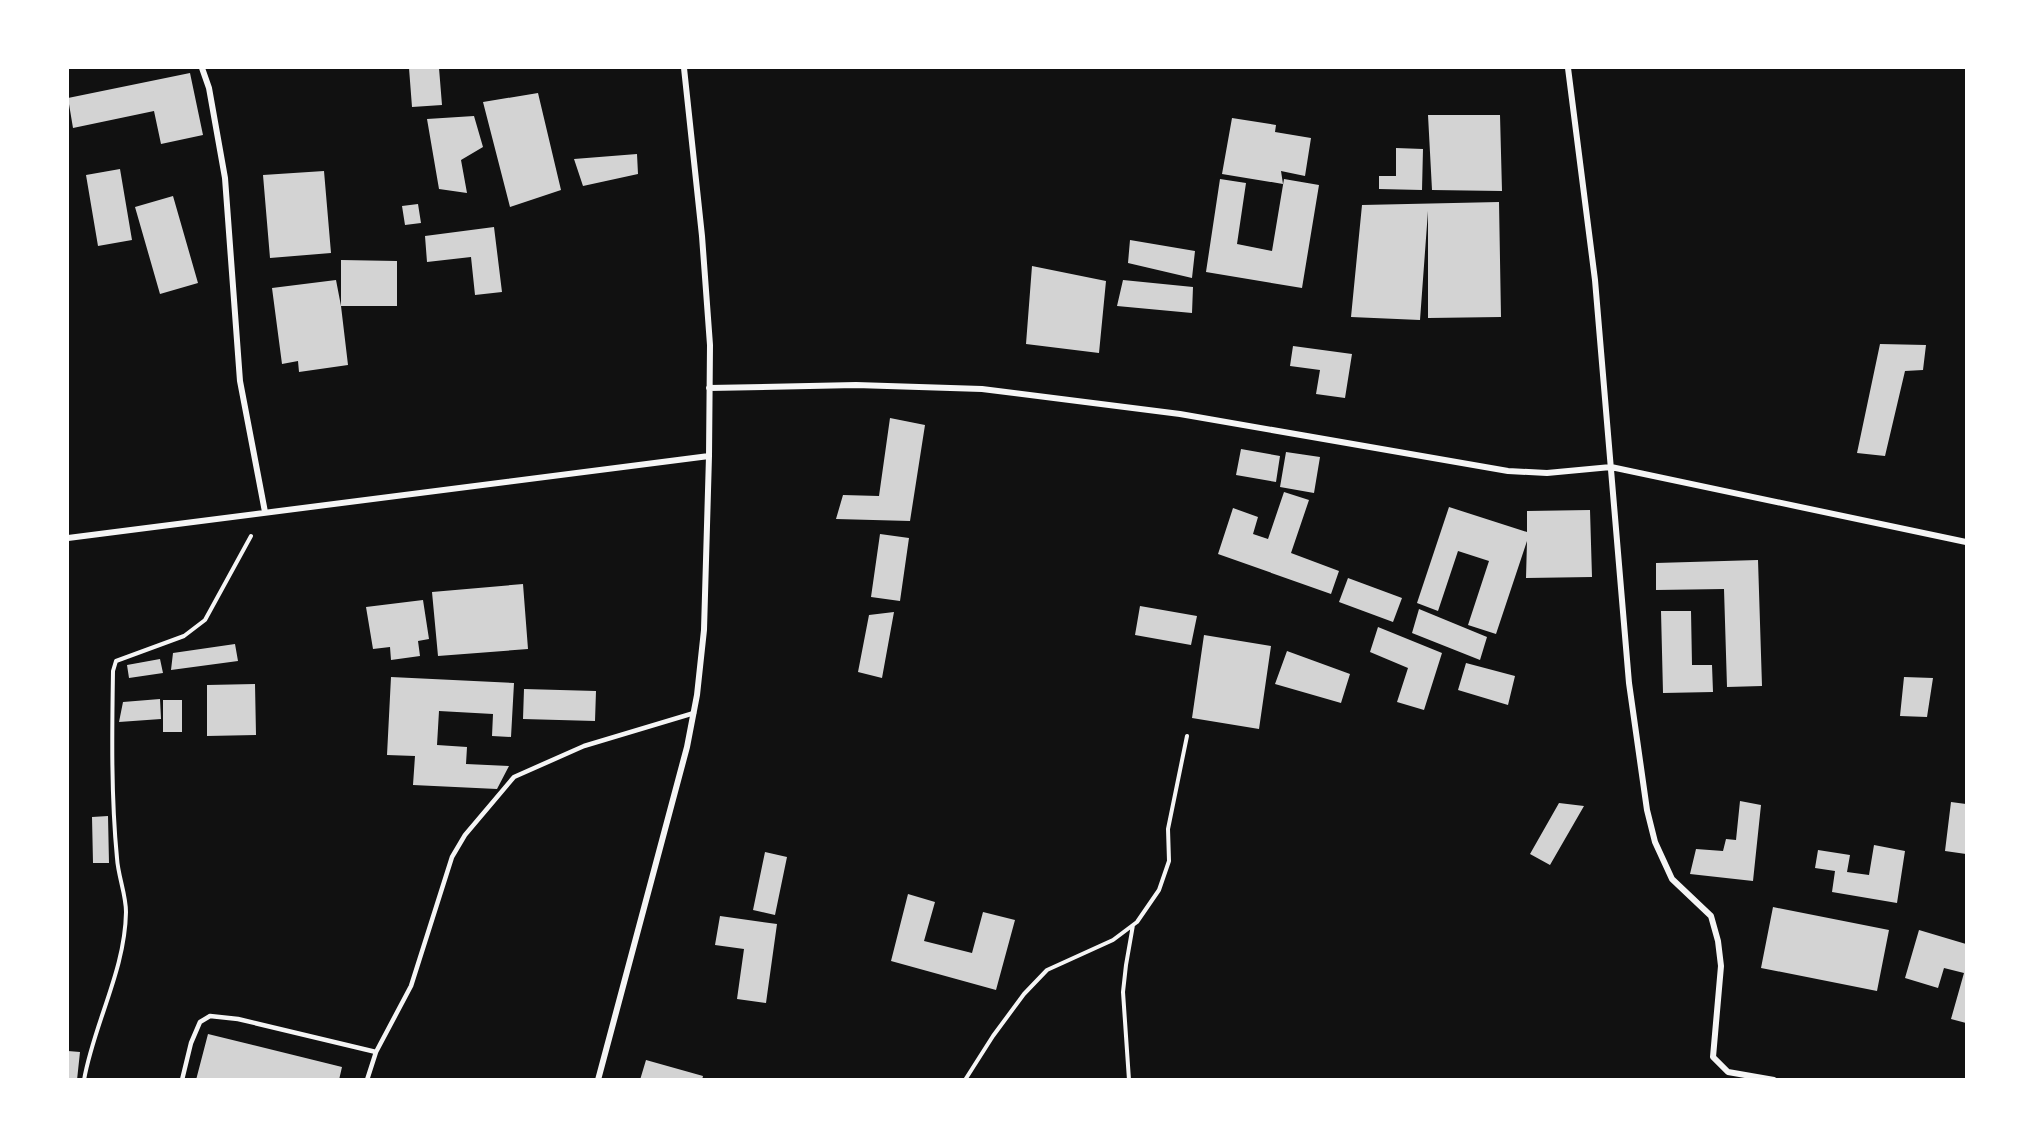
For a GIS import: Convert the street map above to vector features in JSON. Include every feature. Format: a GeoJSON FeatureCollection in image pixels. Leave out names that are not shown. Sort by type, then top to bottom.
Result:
{"type":"FeatureCollection","features":[{"type":"Feature","properties":{"kind":"street"},"geometry":{"type":"LineString","coordinates":[[202,68],[209,88],[225,178],[240,381],[265,512]]}},
{"type":"Feature","properties":{"kind":"street"},"geometry":{"type":"LineString","coordinates":[[598,1080],[694,713],[704,630],[710,345],[702,236],[684,68]]}},
{"type":"Feature","properties":{"kind":"street"},"geometry":{"type":"LineString","coordinates":[[1568,68],[1595,280],[1629,683],[1647,810],[1655,842],[1672,879],[1711,916],[1718,941],[1721,966],[1713,1057],[1728,1072],[1774,1080]]}},
{"type":"Feature","properties":{"kind":"street"},"geometry":{"type":"LineString","coordinates":[[709,388],[856,385],[982,389],[1180,414],[1508,471],[1547,473],[1611,467],[1966,542]]}},
{"type":"Feature","properties":{"kind":"street"},"geometry":{"type":"LineString","coordinates":[[68,538],[709,456]]}},
{"type":"Feature","properties":{"kind":"lane"},"geometry":{"type":"LineString","coordinates":[[367,1080],[376,1052],[411,986],[452,857],[465,835],[514,777],[584,746],[694,713]]}},
{"type":"Feature","properties":{"kind":"lane"},"geometry":{"type":"LineString","coordinates":[[182,1080],[191,1043],[200,1022],[210,1016],[238,1018],[376,1052]]}},
{"type":"Feature","properties":{"kind":"path"},"geometry":{"type":"LineString","coordinates":[[84,1080],[89,1051],[109,998],[124,935],[126,910],[117,859],[111,742],[112,671],[116,661],[184,636],[205,620],[265,512]]}},
{"type":"Feature","properties":{"kind":"path"},"geometry":{"type":"LineString","coordinates":[[965,1080],[993,1035],[1024,994],[1047,970],[1113,940],[1137,921],[1159,890],[1168,861],[1168,829],[1187,736]]}},
{"type":"Feature","properties":{"kind":"path"},"geometry":{"type":"LineString","coordinates":[[1130,1080],[1124,992],[1133,924]]}},
{"type":"Feature","properties":{"kind":"building"},"geometry":{"type":"Polygon","coordinates":[[[409,68],[439,68],[442,105],[412,107],[409,68]]]}},
{"type":"Feature","properties":{"kind":"building"},"geometry":{"type":"Polygon","coordinates":[[[190,73],[203,135],[161,144],[154,111],[73,128],[68,98],[190,73]]]}},
{"type":"Feature","properties":{"kind":"building"},"geometry":{"type":"Polygon","coordinates":[[[538,93],[561,190],[510,207],[483,102],[538,93]]]}},
{"type":"Feature","properties":{"kind":"building"},"geometry":{"type":"Polygon","coordinates":[[[1428,115],[1500,115],[1502,191],[1432,190],[1428,115]]]}},
{"type":"Feature","properties":{"kind":"building"},"geometry":{"type":"Polygon","coordinates":[[[474,116],[483,147],[461,160],[467,193],[439,189],[427,119],[474,116]]]}},
{"type":"Feature","properties":{"kind":"building"},"geometry":{"type":"Polygon","coordinates":[[[1232,118],[1276,125],[1275,132],[1311,138],[1305,176],[1281,171],[1283,184],[1222,174],[1232,118]]]}},
{"type":"Feature","properties":{"kind":"building"},"geometry":{"type":"Polygon","coordinates":[[[1396,148],[1423,149],[1422,190],[1379,189],[1379,176],[1396,176],[1396,148]]]}},
{"type":"Feature","properties":{"kind":"building"},"geometry":{"type":"Polygon","coordinates":[[[637,154],[638,174],[583,186],[574,159],[637,154]]]}},
{"type":"Feature","properties":{"kind":"building"},"geometry":{"type":"Polygon","coordinates":[[[120,169],[132,240],[98,246],[86,175],[120,169]]]}},
{"type":"Feature","properties":{"kind":"building"},"geometry":{"type":"Polygon","coordinates":[[[324,171],[331,253],[270,258],[263,175],[324,171]]]}},
{"type":"Feature","properties":{"kind":"building"},"geometry":{"type":"Polygon","coordinates":[[[1220,179],[1246,183],[1237,244],[1272,251],[1284,179],[1319,185],[1302,288],[1206,272],[1220,179]]]}},
{"type":"Feature","properties":{"kind":"building"},"geometry":{"type":"Polygon","coordinates":[[[173,196],[198,283],[160,294],[135,207],[173,196]]]}},
{"type":"Feature","properties":{"kind":"building"},"geometry":{"type":"Polygon","coordinates":[[[1499,202],[1501,317],[1428,318],[1428,211],[1420,320],[1351,317],[1362,205],[1499,202]]]}},
{"type":"Feature","properties":{"kind":"building"},"geometry":{"type":"Polygon","coordinates":[[[418,204],[421,223],[405,225],[402,206],[418,204]]]}},
{"type":"Feature","properties":{"kind":"building"},"geometry":{"type":"Polygon","coordinates":[[[494,227],[502,292],[475,295],[471,257],[427,262],[425,236],[494,227]]]}},
{"type":"Feature","properties":{"kind":"building"},"geometry":{"type":"Polygon","coordinates":[[[1130,240],[1195,251],[1192,278],[1128,263],[1130,240]]]}},
{"type":"Feature","properties":{"kind":"building"},"geometry":{"type":"Polygon","coordinates":[[[341,260],[397,261],[397,306],[341,306],[341,260]]]}},
{"type":"Feature","properties":{"kind":"building"},"geometry":{"type":"Polygon","coordinates":[[[1032,266],[1106,281],[1099,353],[1026,344],[1032,266]]]}},
{"type":"Feature","properties":{"kind":"building"},"geometry":{"type":"Polygon","coordinates":[[[336,280],[348,365],[299,372],[298,361],[282,364],[272,288],[336,280]]]}},
{"type":"Feature","properties":{"kind":"building"},"geometry":{"type":"Polygon","coordinates":[[[1123,280],[1193,287],[1192,313],[1117,306],[1123,280]]]}},
{"type":"Feature","properties":{"kind":"building"},"geometry":{"type":"Polygon","coordinates":[[[1880,344],[1926,345],[1923,370],[1905,371],[1885,456],[1857,453],[1880,344]]]}},
{"type":"Feature","properties":{"kind":"building"},"geometry":{"type":"Polygon","coordinates":[[[1293,346],[1352,354],[1345,398],[1316,394],[1320,370],[1290,366],[1293,346]]]}},
{"type":"Feature","properties":{"kind":"building"},"geometry":{"type":"Polygon","coordinates":[[[890,418],[925,425],[910,521],[836,519],[843,495],[879,496],[890,418]]]}},
{"type":"Feature","properties":{"kind":"building"},"geometry":{"type":"Polygon","coordinates":[[[1241,449],[1280,456],[1276,482],[1236,475],[1241,449]]]}},
{"type":"Feature","properties":{"kind":"building"},"geometry":{"type":"Polygon","coordinates":[[[1286,452],[1320,457],[1314,493],[1280,487],[1286,452]]]}},
{"type":"Feature","properties":{"kind":"building"},"geometry":{"type":"Polygon","coordinates":[[[1284,492],[1309,500],[1291,553],[1339,571],[1331,594],[1218,554],[1233,508],[1258,517],[1253,534],[1268,539],[1284,492]]]}},
{"type":"Feature","properties":{"kind":"building"},"geometry":{"type":"Polygon","coordinates":[[[1449,507],[1527,532],[1527,511],[1590,510],[1592,577],[1526,578],[1527,541],[1496,634],[1468,625],[1489,561],[1458,551],[1438,611],[1417,603],[1449,507]]]}},
{"type":"Feature","properties":{"kind":"building"},"geometry":{"type":"Polygon","coordinates":[[[880,534],[909,538],[900,601],[871,597],[880,534]]]}},
{"type":"Feature","properties":{"kind":"building"},"geometry":{"type":"Polygon","coordinates":[[[1758,560],[1762,686],[1727,687],[1724,589],[1656,590],[1656,563],[1758,560]]]}},
{"type":"Feature","properties":{"kind":"building"},"geometry":{"type":"Polygon","coordinates":[[[1348,578],[1402,598],[1393,622],[1339,602],[1348,578]]]}},
{"type":"Feature","properties":{"kind":"building"},"geometry":{"type":"Polygon","coordinates":[[[523,584],[528,649],[438,656],[432,592],[523,584]]]}},
{"type":"Feature","properties":{"kind":"building"},"geometry":{"type":"Polygon","coordinates":[[[423,600],[429,639],[418,641],[420,656],[391,660],[390,647],[373,649],[366,607],[423,600]]]}},
{"type":"Feature","properties":{"kind":"building"},"geometry":{"type":"Polygon","coordinates":[[[1140,606],[1197,616],[1191,645],[1135,635],[1140,606]]]}},
{"type":"Feature","properties":{"kind":"building"},"geometry":{"type":"Polygon","coordinates":[[[1419,609],[1487,637],[1480,660],[1412,633],[1419,609]]]}},
{"type":"Feature","properties":{"kind":"building"},"geometry":{"type":"Polygon","coordinates":[[[1661,611],[1691,611],[1692,665],[1712,665],[1713,692],[1663,693],[1661,611]]]}},
{"type":"Feature","properties":{"kind":"building"},"geometry":{"type":"Polygon","coordinates":[[[894,612],[882,678],[858,672],[869,615],[894,612]]]}},
{"type":"Feature","properties":{"kind":"building"},"geometry":{"type":"Polygon","coordinates":[[[1378,627],[1442,653],[1424,710],[1397,702],[1408,668],[1370,652],[1378,627]]]}},
{"type":"Feature","properties":{"kind":"building"},"geometry":{"type":"Polygon","coordinates":[[[1204,635],[1271,646],[1259,729],[1192,718],[1204,635]]]}},
{"type":"Feature","properties":{"kind":"building"},"geometry":{"type":"Polygon","coordinates":[[[235,644],[238,661],[171,670],[173,653],[235,644]]]}},
{"type":"Feature","properties":{"kind":"building"},"geometry":{"type":"Polygon","coordinates":[[[1287,651],[1350,674],[1341,703],[1275,684],[1287,651]]]}},
{"type":"Feature","properties":{"kind":"building"},"geometry":{"type":"Polygon","coordinates":[[[160,659],[163,673],[129,678],[127,665],[160,659]]]}},
{"type":"Feature","properties":{"kind":"building"},"geometry":{"type":"Polygon","coordinates":[[[1466,663],[1515,676],[1508,705],[1458,690],[1466,663]]]}},
{"type":"Feature","properties":{"kind":"building"},"geometry":{"type":"Polygon","coordinates":[[[391,677],[514,683],[511,737],[492,736],[493,714],[439,711],[437,745],[467,747],[466,764],[509,766],[497,789],[413,785],[415,756],[387,755],[391,677]]]}},
{"type":"Feature","properties":{"kind":"building"},"geometry":{"type":"Polygon","coordinates":[[[1904,677],[1933,678],[1927,717],[1900,716],[1904,677]]]}},
{"type":"Feature","properties":{"kind":"building"},"geometry":{"type":"Polygon","coordinates":[[[255,684],[256,735],[207,736],[207,685],[255,684]]]}},
{"type":"Feature","properties":{"kind":"building"},"geometry":{"type":"Polygon","coordinates":[[[524,689],[596,691],[595,721],[523,719],[524,689]]]}},
{"type":"Feature","properties":{"kind":"building"},"geometry":{"type":"Polygon","coordinates":[[[160,699],[161,719],[119,722],[123,702],[160,699]]]}},
{"type":"Feature","properties":{"kind":"building"},"geometry":{"type":"Polygon","coordinates":[[[163,700],[182,700],[182,732],[163,732],[163,700]]]}},
{"type":"Feature","properties":{"kind":"building"},"geometry":{"type":"Polygon","coordinates":[[[1740,801],[1761,805],[1753,881],[1690,874],[1696,849],[1723,851],[1726,839],[1736,840],[1740,801]]]}},
{"type":"Feature","properties":{"kind":"building"},"geometry":{"type":"Polygon","coordinates":[[[1951,802],[1966,804],[1966,854],[1945,851],[1951,802]]]}},
{"type":"Feature","properties":{"kind":"building"},"geometry":{"type":"Polygon","coordinates":[[[1559,803],[1584,806],[1550,865],[1530,854],[1559,803]]]}},
{"type":"Feature","properties":{"kind":"building"},"geometry":{"type":"Polygon","coordinates":[[[108,816],[109,863],[93,863],[92,817],[108,816]]]}},
{"type":"Feature","properties":{"kind":"building"},"geometry":{"type":"Polygon","coordinates":[[[1874,845],[1905,851],[1897,903],[1832,892],[1835,871],[1815,868],[1818,850],[1850,855],[1847,872],[1869,875],[1874,845]]]}},
{"type":"Feature","properties":{"kind":"building"},"geometry":{"type":"Polygon","coordinates":[[[765,852],[787,857],[775,915],[753,910],[765,852]]]}},
{"type":"Feature","properties":{"kind":"building"},"geometry":{"type":"Polygon","coordinates":[[[908,894],[935,902],[924,941],[972,953],[983,912],[1015,920],[996,990],[891,961],[908,894]]]}},
{"type":"Feature","properties":{"kind":"building"},"geometry":{"type":"Polygon","coordinates":[[[1773,907],[1889,930],[1877,991],[1761,968],[1773,907]]]}},
{"type":"Feature","properties":{"kind":"building"},"geometry":{"type":"Polygon","coordinates":[[[720,916],[777,924],[766,1003],[737,999],[744,949],[715,945],[720,916]]]}},
{"type":"Feature","properties":{"kind":"building"},"geometry":{"type":"Polygon","coordinates":[[[1919,930],[1966,944],[1966,1023],[1951,1019],[1964,973],[1944,968],[1938,988],[1905,978],[1919,930]]]}},
{"type":"Feature","properties":{"kind":"building"},"geometry":{"type":"Polygon","coordinates":[[[208,1034],[342,1067],[339,1080],[196,1080],[208,1034]]]}},
{"type":"Feature","properties":{"kind":"building"},"geometry":{"type":"Polygon","coordinates":[[[68,1051],[80,1052],[77,1080],[68,1080],[68,1051]]]}},
{"type":"Feature","properties":{"kind":"building"},"geometry":{"type":"Polygon","coordinates":[[[646,1060],[703,1076],[702,1080],[640,1080],[646,1060]]]}}]}
